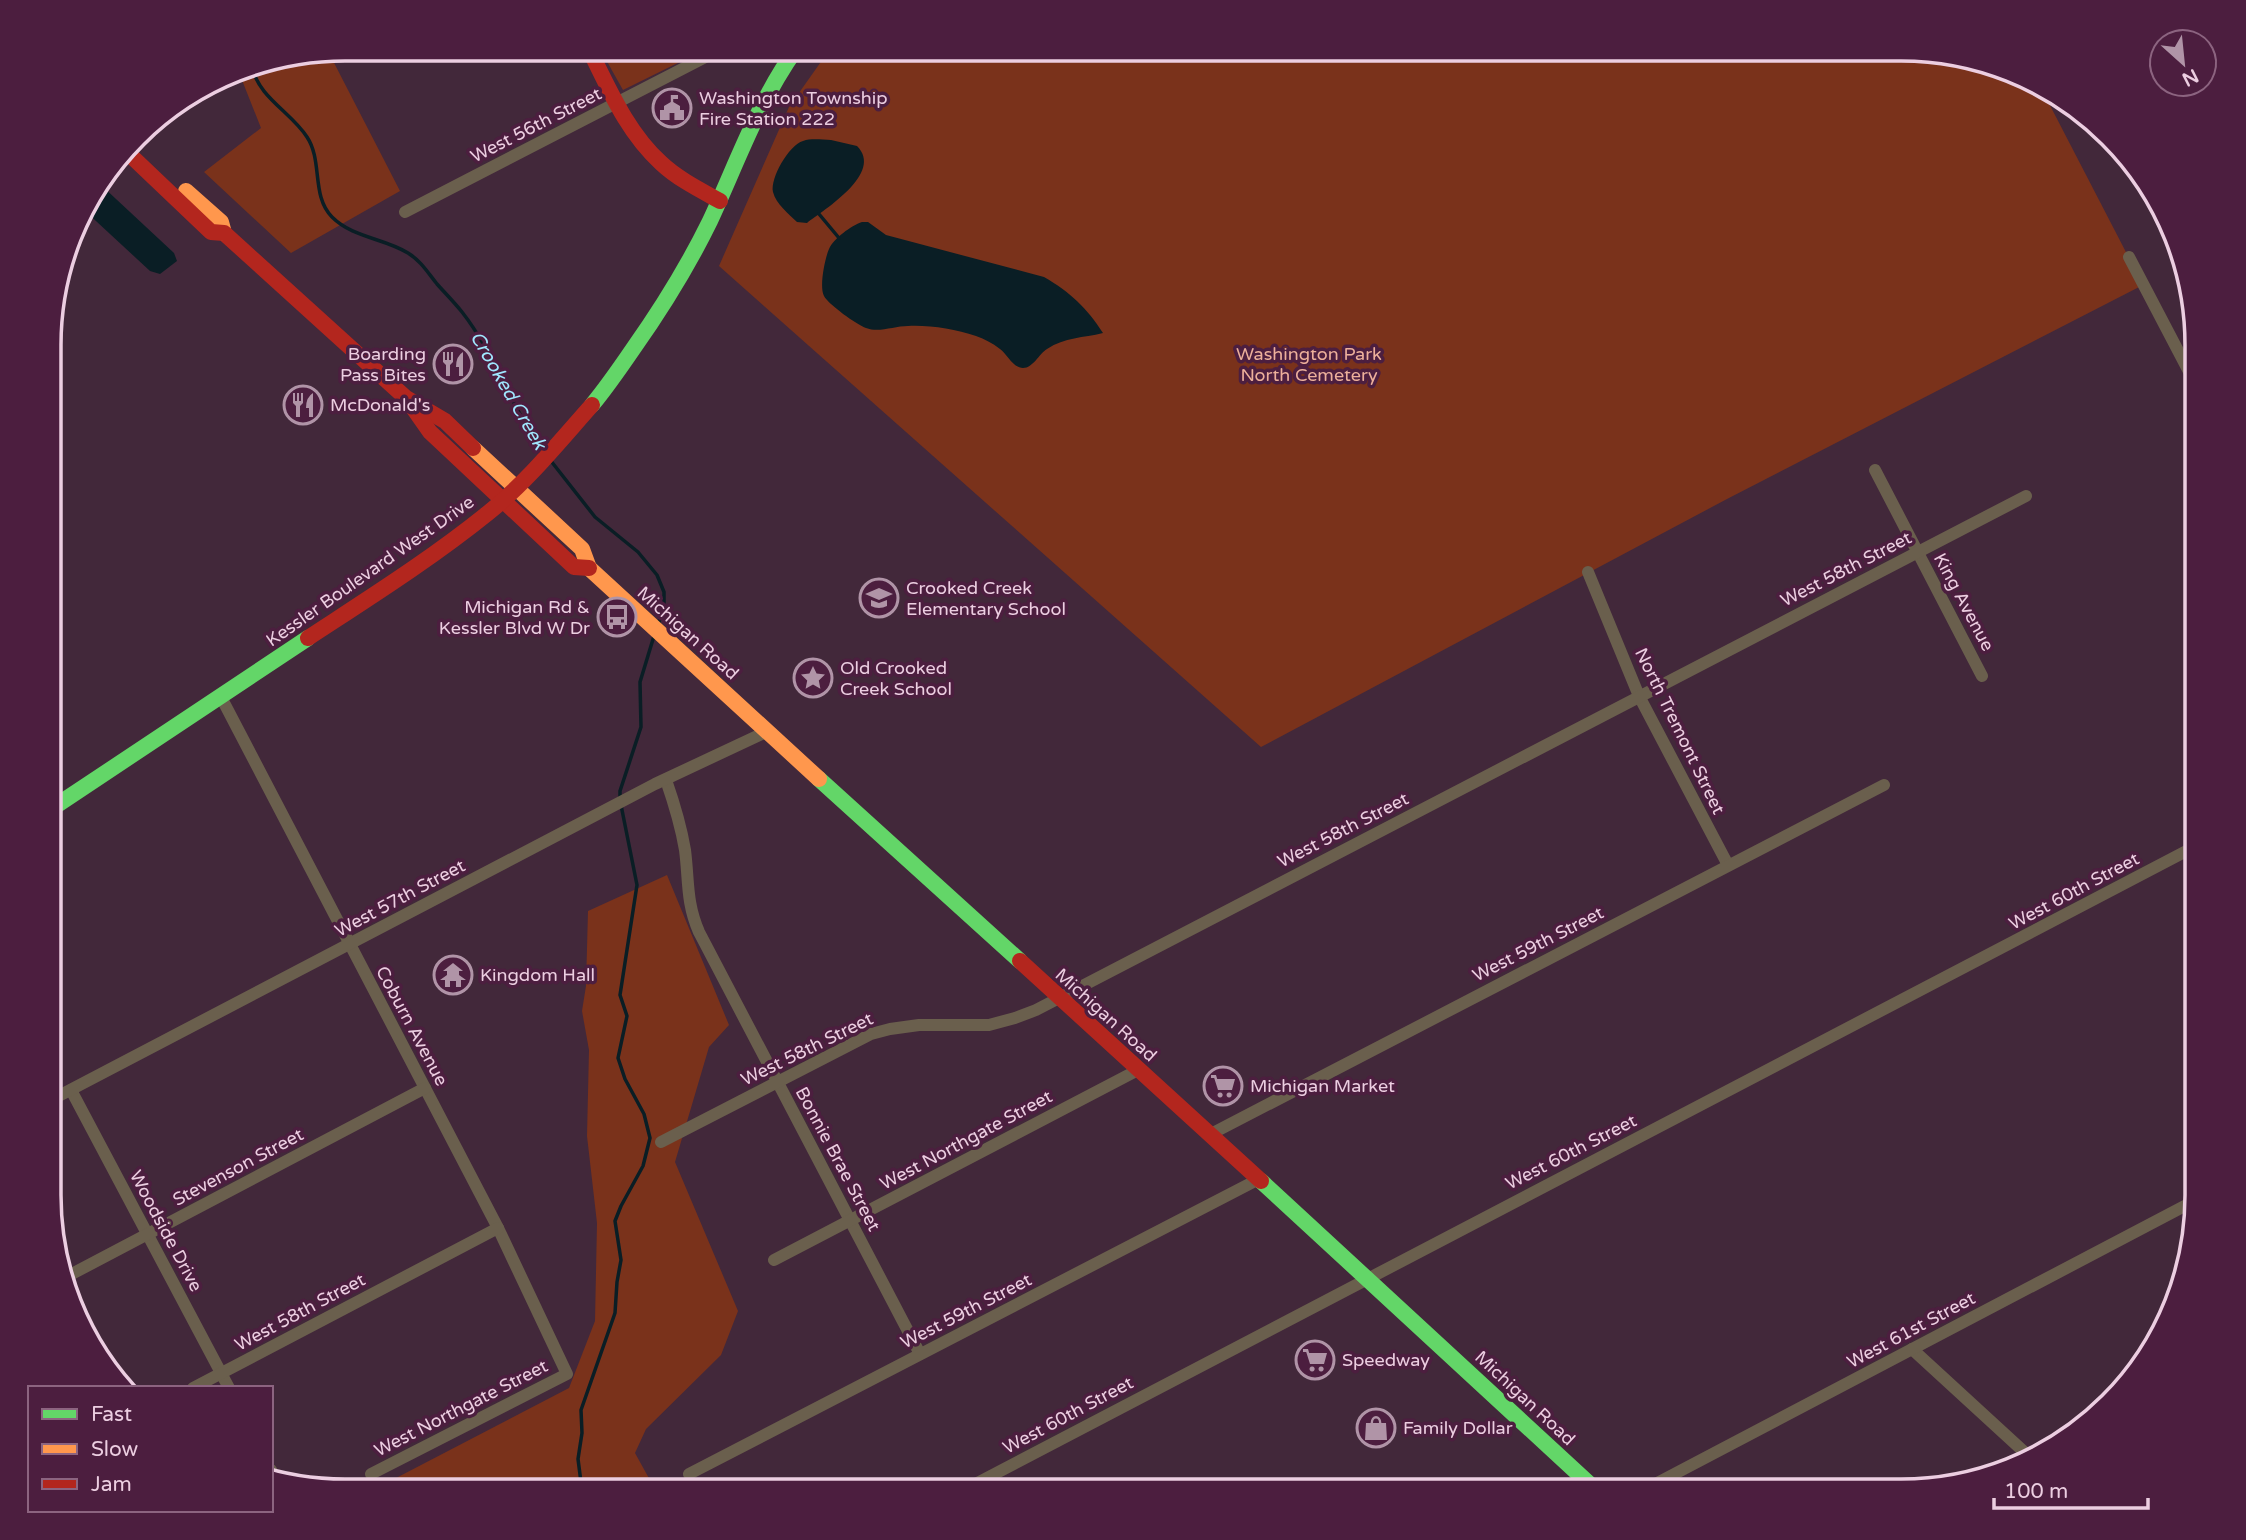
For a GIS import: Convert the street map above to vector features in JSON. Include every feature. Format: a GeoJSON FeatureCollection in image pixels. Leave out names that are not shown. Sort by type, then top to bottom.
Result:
{"type":"FeatureCollection","features":[{"type":"Feature","properties":{"kind":"main road"},"geometry":{"type":"LineString","coordinates":[[595,61],[634,132],[661,162],[720,201]]}},
{"type":"Feature","properties":{"kind":"main road","name":"Kessler Boulevard West Drive"},"geometry":{"type":"LineString","coordinates":[[61,802],[427,559],[502,502],[532,472],[605,390],[666,302],[720,201],[760,108],[787,61]]}},
{"type":"Feature","properties":{"kind":"main road","name":"Michigan Road"},"geometry":{"type":"LineString","coordinates":[[139,150],[222,222],[224,233]]}},
{"type":"Feature","properties":{"kind":"main road","name":"Michigan Road"},"geometry":{"type":"LineString","coordinates":[[133,157],[211,232],[224,233],[278,279],[406,398],[430,432],[574,567],[589,568]]}},
{"type":"Feature","properties":{"kind":"main road","name":"Michigan Road"},"geometry":{"type":"LineString","coordinates":[[406,398],[445,421],[582,549],[589,568],[1584,1479]]}},
{"type":"Feature","properties":{"kind":"street","name":"West 56th Street"},"geometry":{"type":"LineString","coordinates":[[405,212],[698,61]]}},
{"type":"Feature","properties":{"kind":"street"},"geometry":{"type":"LineString","coordinates":[[2129,257],[2185,364]]}},
{"type":"Feature","properties":{"kind":"street","name":"King Avenue"},"geometry":{"type":"LineString","coordinates":[[1875,470],[1983,676]]}},
{"type":"Feature","properties":{"kind":"street","name":"West 58th Street"},"geometry":{"type":"LineString","coordinates":[[661,1142],[862,1038],[881,1031],[919,1025],[989,1025],[1015,1018],[1058,998],[2026,496]]}},
{"type":"Feature","properties":{"kind":"street","name":"North Tremont Street"},"geometry":{"type":"LineString","coordinates":[[1588,572],[1639,696],[1728,865]]}},
{"type":"Feature","properties":{"kind":"street","name":"Coburn Avenue"},"geometry":{"type":"LineString","coordinates":[[221,696],[498,1227],[567,1374]]}},
{"type":"Feature","properties":{"kind":"street","name":"West 57th Street"},"geometry":{"type":"LineString","coordinates":[[61,1095],[608,808],[768,731]]}},
{"type":"Feature","properties":{"kind":"street","name":"Bonnie Brae Street"},"geometry":{"type":"LineString","coordinates":[[660,782],[673,800],[682,836],[688,898],[693,917],[920,1354]]}},
{"type":"Feature","properties":{"kind":"street","name":"West 59th Street"},"geometry":{"type":"LineString","coordinates":[[1209,1135],[1884,785]]}},
{"type":"Feature","properties":{"kind":"street","name":"West 60th Street"},"geometry":{"type":"LineString","coordinates":[[985,1479],[2185,852]]}},
{"type":"Feature","properties":{"kind":"street","name":"West Northgate Street"},"geometry":{"type":"LineString","coordinates":[[774,1260],[1138,1070]]}},
{"type":"Feature","properties":{"kind":"street","name":"Stevenson Street"},"geometry":{"type":"LineString","coordinates":[[72,1274],[425,1088]]}},
{"type":"Feature","properties":{"kind":"street","name":"Woodside Drive"},"geometry":{"type":"LineString","coordinates":[[71,1090],[228,1386]]}},
{"type":"Feature","properties":{"kind":"street","name":"West 59th Street"},"geometry":{"type":"LineString","coordinates":[[689,1474],[1259,1179]]}},
{"type":"Feature","properties":{"kind":"street","name":"West 61st Street"},"geometry":{"type":"LineString","coordinates":[[1665,1479],[2184,1206]]}},
{"type":"Feature","properties":{"kind":"street","name":"West 58th Street"},"geometry":{"type":"LineString","coordinates":[[197,1386],[498,1227]]}},
{"type":"Feature","properties":{"kind":"street"},"geometry":{"type":"LineString","coordinates":[[1912,1349],[2024,1451]]}},
{"type":"Feature","properties":{"kind":"street","name":"West Northgate Street"},"geometry":{"type":"LineString","coordinates":[[371,1474],[567,1374]]}},
{"type":"Feature","properties":{"kind":"green space"},"geometry":{"type":"Polygon","coordinates":[[[607,61],[682,61],[623,90],[607,61]]]}},
{"type":"Feature","properties":{"kind":"green space","name":"Washington Park North Cemetery"},"geometry":{"type":"Polygon","coordinates":[[[822,61],[1901,61],[1938,64],[1992,76],[2027,90],[2048,102],[2143,285],[1727,499],[1261,747],[719,266],[789,107],[822,61]]]}},
{"type":"Feature","properties":{"kind":"green space"},"geometry":{"type":"Polygon","coordinates":[[[333,62],[400,191],[291,253],[204,172],[261,128],[242,81],[289,67],[333,62]]]}},
{"type":"Feature","properties":{"kind":"green space"},"geometry":{"type":"Polygon","coordinates":[[[667,875],[729,1025],[709,1047],[675,1162],[738,1311],[721,1355],[646,1429],[635,1453],[649,1479],[394,1479],[569,1388],[595,1321],[597,1223],[587,1136],[589,1050],[582,1011],[586,986],[588,911],[667,875]]]}},
{"type":"Feature","properties":{"kind":"water"},"geometry":{"type":"Polygon","coordinates":[[[831,140],[857,146],[863,156],[863,167],[858,179],[838,200],[807,223],[797,222],[783,209],[773,192],[777,171],[792,149],[803,141],[831,140]]]}},
{"type":"Feature","properties":{"kind":"water"},"geometry":{"type":"Polygon","coordinates":[[[107,190],[174,253],[177,261],[160,274],[150,271],[91,217],[107,190]]]}},
{"type":"Feature","properties":{"kind":"water"},"geometry":{"type":"Polygon","coordinates":[[[862,222],[868,222],[886,235],[1044,277],[1077,301],[1103,333],[1054,345],[1030,366],[1023,368],[1016,366],[1003,351],[991,343],[960,331],[925,326],[876,330],[862,326],[827,300],[822,286],[824,265],[831,245],[843,233],[862,222]]]}},
{"type":"Feature","properties":{"kind":"waterway","name":"Crooked Creek"},"geometry":{"type":"LineString","coordinates":[[255,76],[261,88],[300,128],[312,146],[321,199],[332,217],[359,234],[399,248],[421,263],[474,328],[542,449]]}},
{"type":"Feature","properties":{"kind":"waterway"},"geometry":{"type":"LineString","coordinates":[[819,214],[839,238]]}},
{"type":"Feature","properties":{"kind":"waterway","name":"Crooked Creek"},"geometry":{"type":"LineString","coordinates":[[551,461],[595,517],[638,552],[657,575],[664,592],[659,622]]}},
{"type":"Feature","properties":{"kind":"waterway","name":"Crooked Creek"},"geometry":{"type":"LineString","coordinates":[[620,797],[641,727],[640,682],[654,636]]}},
{"type":"Feature","properties":{"kind":"waterway","name":"Crooked Creek"},"geometry":{"type":"LineString","coordinates":[[581,1479],[578,1459],[582,1433],[581,1410],[615,1313],[621,1260],[615,1221],[643,1166],[650,1138],[644,1114],[625,1079],[618,1058],[627,1016],[620,995],[637,885],[621,805]]}},
{"type":"Feature","properties":{"kind":"traffic: fast"},"geometry":{"type":"LineString","coordinates":[[592,405],[644,334],[684,270],[710,221],[759,111],[788,61]]}},
{"type":"Feature","properties":{"kind":"traffic: fast"},"geometry":{"type":"LineString","coordinates":[[61,802],[308,638]]}},
{"type":"Feature","properties":{"kind":"traffic: fast"},"geometry":{"type":"LineString","coordinates":[[819,779],[1020,961]]}},
{"type":"Feature","properties":{"kind":"traffic: fast"},"geometry":{"type":"LineString","coordinates":[[1261,1181],[1584,1479]]}},
{"type":"Feature","properties":{"kind":"traffic: slow"},"geometry":{"type":"LineString","coordinates":[[186,191],[221,222],[224,233]]}},
{"type":"Feature","properties":{"kind":"traffic: slow"},"geometry":{"type":"LineString","coordinates":[[473,448],[582,549],[589,568],[819,779]]}},
{"type":"Feature","properties":{"kind":"traffic: jam"},"geometry":{"type":"LineString","coordinates":[[595,61],[620,109],[649,151],[689,184],[720,201]]}},
{"type":"Feature","properties":{"kind":"traffic: jam"},"geometry":{"type":"LineString","coordinates":[[133,157],[211,232],[224,233],[406,398],[445,421],[473,448]]}},
{"type":"Feature","properties":{"kind":"traffic: jam"},"geometry":{"type":"LineString","coordinates":[[411,405],[430,432],[574,567],[589,568]]}},
{"type":"Feature","properties":{"kind":"traffic: jam"},"geometry":{"type":"LineString","coordinates":[[308,638],[422,562],[488,513],[529,475],[592,405]]}},
{"type":"Feature","properties":{"kind":"traffic: jam"},"geometry":{"type":"LineString","coordinates":[[1020,961],[1261,1181]]}},
{"type":"Feature","properties":{"kind":"place","name":"Washington Township Fire Station 222"},"geometry":{"type":"Point","coordinates":[672,108]}},
{"type":"Feature","properties":{"kind":"place","name":"Boarding Pass Bites"},"geometry":{"type":"Point","coordinates":[453,364]}},
{"type":"Feature","properties":{"kind":"place","name":"McDonald's"},"geometry":{"type":"Point","coordinates":[303,405]}},
{"type":"Feature","properties":{"kind":"place","name":"Crooked Creek Elementary School"},"geometry":{"type":"Point","coordinates":[879,598]}},
{"type":"Feature","properties":{"kind":"place","name":"Michigan Rd & Kessler Blvd W Dr"},"geometry":{"type":"Point","coordinates":[617,617]}},
{"type":"Feature","properties":{"kind":"place","name":"Old Crooked Creek School"},"geometry":{"type":"Point","coordinates":[813,678]}},
{"type":"Feature","properties":{"kind":"place","name":"Kingdom Hall"},"geometry":{"type":"Point","coordinates":[453,975]}},
{"type":"Feature","properties":{"kind":"place","name":"Michigan Market"},"geometry":{"type":"Point","coordinates":[1223,1086]}},
{"type":"Feature","properties":{"kind":"place","name":"Speedway"},"geometry":{"type":"Point","coordinates":[1315,1360]}},
{"type":"Feature","properties":{"kind":"place","name":"Family Dollar"},"geometry":{"type":"Point","coordinates":[1376,1428]}}]}
